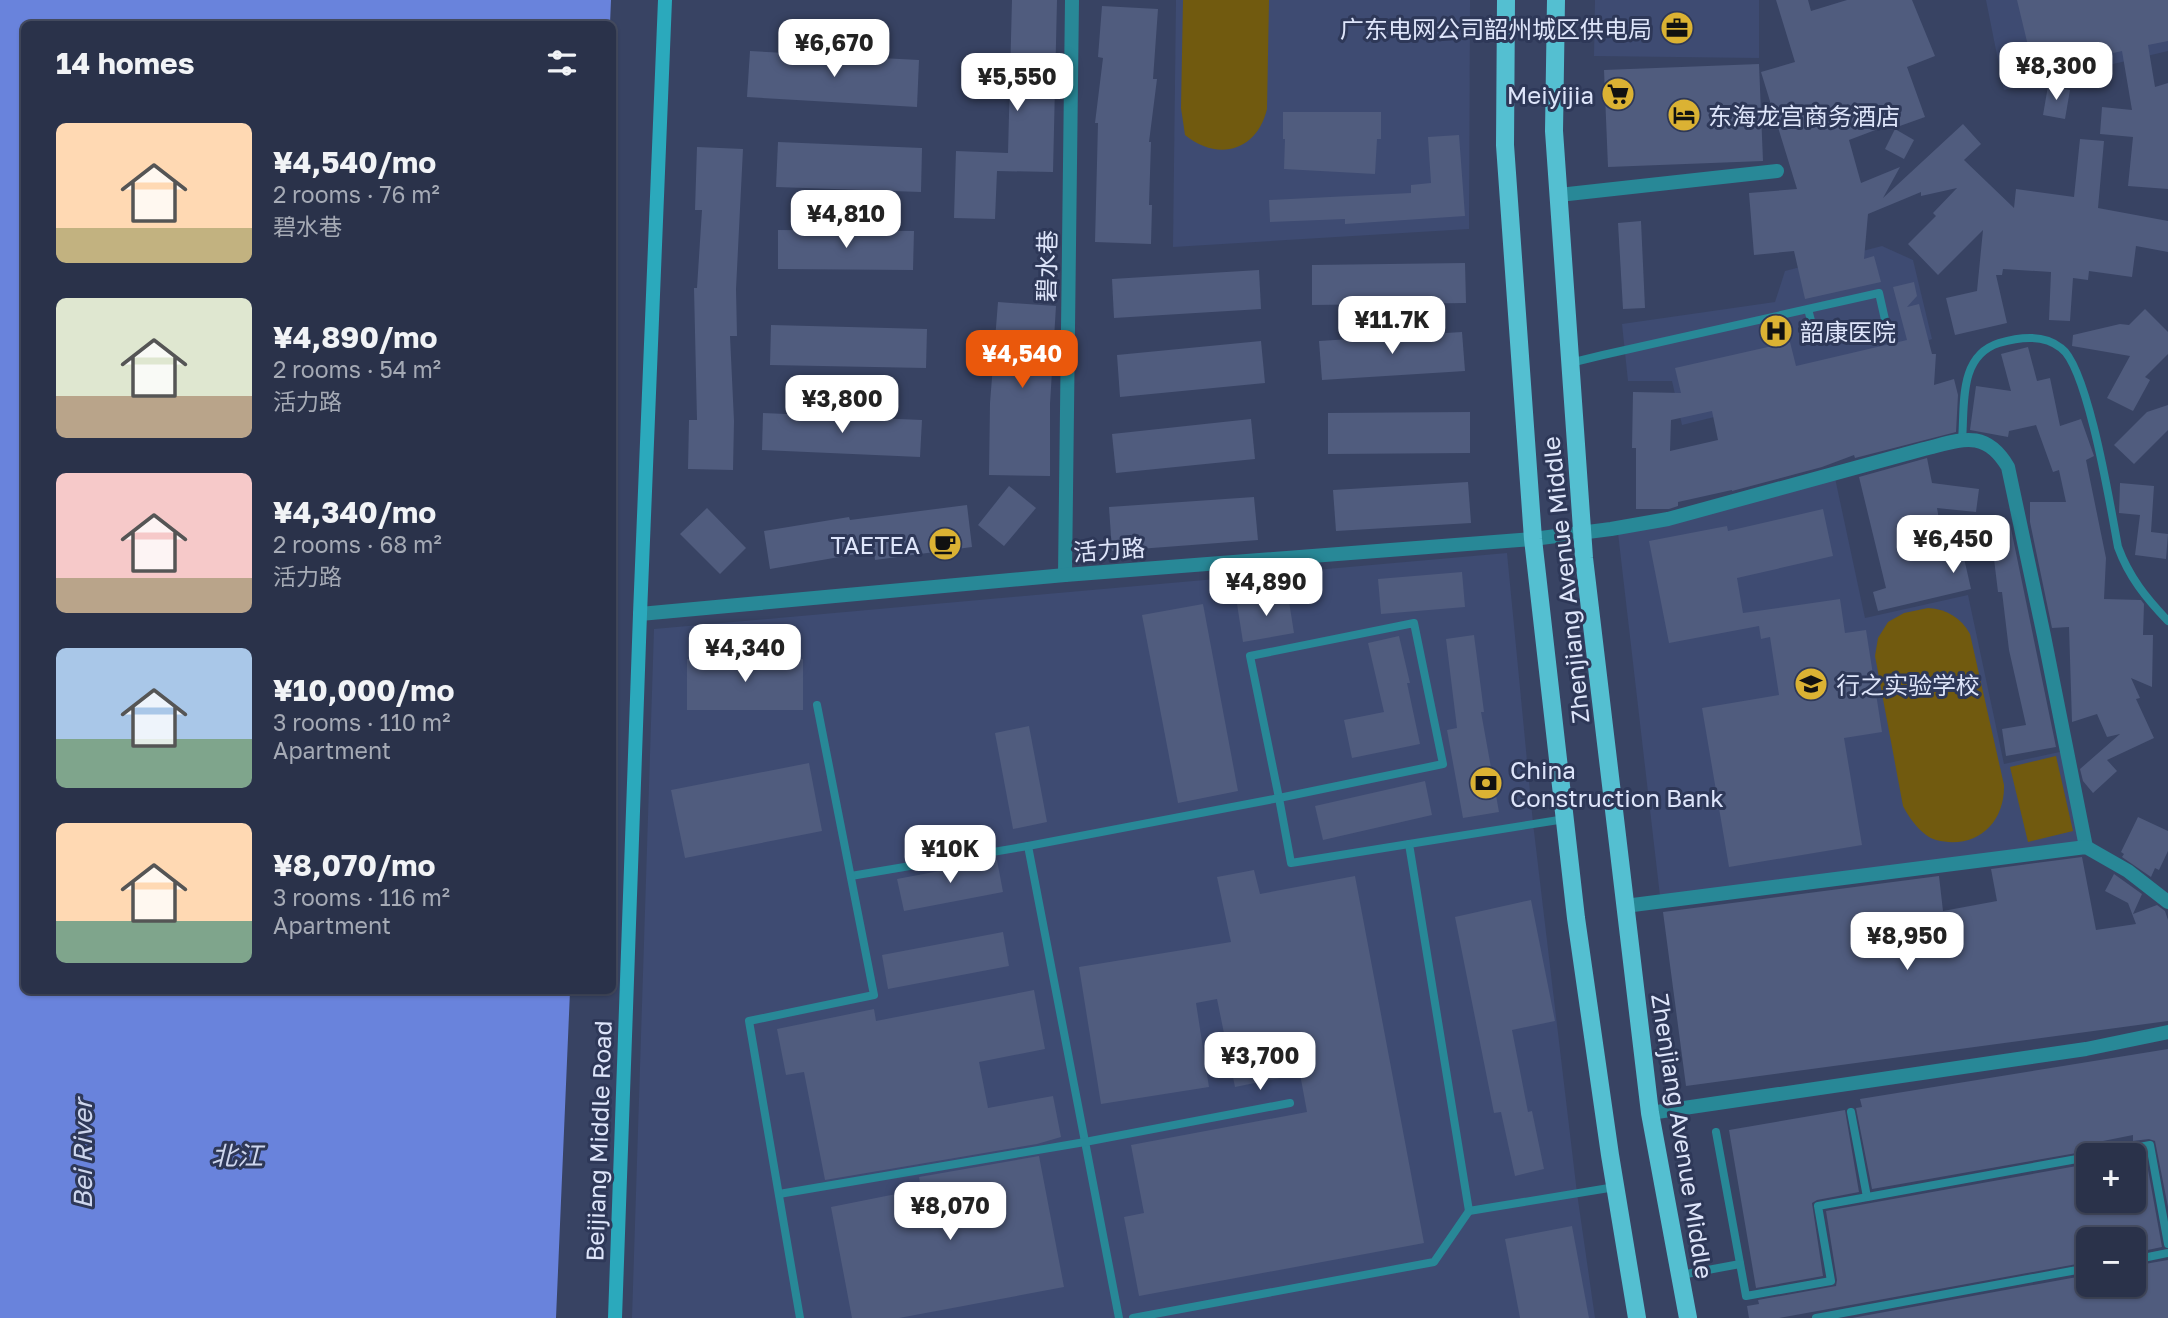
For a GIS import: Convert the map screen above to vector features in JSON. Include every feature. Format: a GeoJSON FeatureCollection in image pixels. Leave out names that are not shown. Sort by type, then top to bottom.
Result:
{"type":"FeatureCollection","features":[{"type":"Feature","properties":{"kind":"main road","name":"Zhenjiang Avenue Middle"},"geometry":{"type":"LineString","coordinates":[[1506,0],[1505,145],[1532,539],[1578,931],[1637,1318]]}},
{"type":"Feature","properties":{"kind":"main road","name":"Zhenjiang Avenue Middle"},"geometry":{"type":"LineString","coordinates":[[1556,0],[1554,131],[1581,533],[1650,1113],[1688,1318]]}},
{"type":"Feature","properties":{"kind":"street","name":"Beijiang Middle Road"},"geometry":{"type":"LineString","coordinates":[[615,1318],[639,614],[665,0]]}},
{"type":"Feature","properties":{"kind":"street","name":"碧水巷"},"geometry":{"type":"LineString","coordinates":[[1065,575],[1072,0]]}},
{"type":"Feature","properties":{"kind":"street"},"geometry":{"type":"LineString","coordinates":[[1559,195],[1777,171]]}},
{"type":"Feature","properties":{"kind":"street","name":"活力路"},"geometry":{"type":"LineString","coordinates":[[639,614],[1065,575],[1581,533],[1668,519],[1962,440]]}},
{"type":"Feature","properties":{"kind":"street"},"geometry":{"type":"LineString","coordinates":[[1962,440],[1984,442],[1998,451],[2008,467],[2087,847]]}},
{"type":"Feature","properties":{"kind":"street"},"geometry":{"type":"LineString","coordinates":[[1625,906],[2087,847],[2128,872],[2168,902]]}},
{"type":"Feature","properties":{"kind":"street"},"geometry":{"type":"LineString","coordinates":[[1650,1113],[2085,1049],[2168,1032]]}},
{"type":"Feature","properties":{"kind":"lane"},"geometry":{"type":"LineString","coordinates":[[1570,363],[1808,309],[1879,293],[1886,324],[1816,340],[1808,309]]}},
{"type":"Feature","properties":{"kind":"lane"},"geometry":{"type":"LineString","coordinates":[[1962,440],[1968,370],[1982,352],[2009,340],[2030,338],[2044,340],[2062,348],[2071,360],[2082,387],[2118,547],[2126,568],[2141,592],[2168,621]]}},
{"type":"Feature","properties":{"kind":"lane"},"geometry":{"type":"LineString","coordinates":[[851,876],[1028,846],[1279,798],[1443,764],[1415,623],[1250,656],[1279,798],[1291,863],[1564,818]]}},
{"type":"Feature","properties":{"kind":"lane"},"geometry":{"type":"LineString","coordinates":[[800,1318],[748,1021],[874,995],[817,705]]}},
{"type":"Feature","properties":{"kind":"lane"},"geometry":{"type":"LineString","coordinates":[[1133,1318],[1434,1262],[1469,1211],[1409,844]]}},
{"type":"Feature","properties":{"kind":"lane"},"geometry":{"type":"LineString","coordinates":[[1028,846],[1119,1318]]}},
{"type":"Feature","properties":{"kind":"lane"},"geometry":{"type":"LineString","coordinates":[[779,1194],[1085,1142],[1290,1103]]}},
{"type":"Feature","properties":{"kind":"lane"},"geometry":{"type":"LineString","coordinates":[[1851,1112],[1867,1197]]}},
{"type":"Feature","properties":{"kind":"lane"},"geometry":{"type":"LineString","coordinates":[[1716,1132],[1746,1296],[1831,1281],[1818,1206],[2076,1159]]}},
{"type":"Feature","properties":{"kind":"lane"},"geometry":{"type":"LineString","coordinates":[[2146,1146],[2150,1145],[2168,1244]]}},
{"type":"Feature","properties":{"kind":"lane"},"geometry":{"type":"LineString","coordinates":[[1469,1211],[1615,1187]]}},
{"type":"Feature","properties":{"kind":"lane"},"geometry":{"type":"LineString","coordinates":[[2146,1257],[2168,1253]]}},
{"type":"Feature","properties":{"kind":"lane"},"geometry":{"type":"LineString","coordinates":[[1680,1276],[1740,1264]]}},
{"type":"Feature","properties":{"kind":"lane"},"geometry":{"type":"LineString","coordinates":[[1816,1318],[1860,1314],[2076,1270]]}},
{"type":"Feature","properties":{"kind":"shaded area"},"geometry":{"type":"Polygon","coordinates":[[[1176,0],[1470,0],[1469,229],[1173,247],[1176,0]]]}},
{"type":"Feature","properties":{"kind":"shaded area"},"geometry":{"type":"Polygon","coordinates":[[[1183,0],[1269,0],[1267,109],[1255,135],[1235,148],[1210,148],[1185,135],[1181,108],[1183,0]]]}},
{"type":"Feature","properties":{"kind":"shaded area","name":"广东电网公司韶州城区供电局"},"geometry":{"type":"Polygon","coordinates":[[[1595,0],[1759,0],[1759,58],[1594,56],[1595,0]]]}},
{"type":"Feature","properties":{"kind":"shaded area"},"geometry":{"type":"Polygon","coordinates":[[[1986,0],[2168,0],[2168,51],[2004,90],[1986,0]]]}},
{"type":"Feature","properties":{"kind":"shaded area","name":"韶康医院"},"geometry":{"type":"Polygon","coordinates":[[[1882,246],[1913,260],[1932,339],[1911,346],[1909,369],[1682,425],[1672,381],[1628,381],[1622,324],[1775,302],[1785,271],[1882,246]]]}},
{"type":"Feature","properties":{"kind":"shaded area","name":"行之实验学校"},"geometry":{"type":"Polygon","coordinates":[[[1835,478],[1865,618],[1968,595],[2004,764],[2064,751],[2081,841],[1660,896],[1618,533],[1835,478]]]}},
{"type":"Feature","properties":{"kind":"shaded area"},"geometry":{"type":"Polygon","coordinates":[[[1507,553],[1533,823],[1577,1193],[1595,1318],[632,1318],[654,629],[1507,553]]]}},
{"type":"Feature","properties":{"kind":"shaded area"},"geometry":{"type":"Polygon","coordinates":[[[1928,608],[1953,615],[1970,634],[2004,785],[2003,799],[1993,822],[1985,831],[1963,841],[1950,842],[1931,838],[1916,826],[1903,806],[1875,656],[1878,638],[1888,622],[1904,613],[1928,608]]]}},
{"type":"Feature","properties":{"kind":"shaded area"},"geometry":{"type":"Polygon","coordinates":[[[2056,756],[2073,831],[2028,842],[2010,767],[2056,756]]]}},
{"type":"Feature","properties":{"kind":"water","name":"北江"},"geometry":{"type":"Polygon","coordinates":[[[0,0],[611,0],[610,21],[21,21],[21,994],[570,994],[556,1318],[0,1318],[0,0]]]}},
{"type":"Feature","properties":{"kind":"building"},"geometry":{"type":"Polygon","coordinates":[[[1012,0],[1057,0],[1053,172],[997,171],[995,219],[954,218],[956,151],[1008,153],[1012,0]]]}},
{"type":"Feature","properties":{"kind":"building"},"geometry":{"type":"Polygon","coordinates":[[[1776,0],[1808,0],[1811,11],[1847,0],[1912,0],[1935,56],[1907,67],[1925,117],[1897,127],[1899,121],[1849,140],[1861,183],[1900,167],[1883,198],[1963,124],[1981,144],[1964,160],[2014,208],[2016,189],[2074,197],[2080,139],[2104,141],[2098,208],[2168,221],[2168,252],[2136,246],[2132,277],[2089,271],[2088,280],[2073,278],[2070,321],[2049,320],[2051,272],[2003,269],[2002,275],[1996,275],[2007,323],[1955,335],[1946,298],[1977,291],[1983,230],[1938,275],[1908,244],[1936,216],[1933,213],[1957,188],[1921,196],[1921,192],[1868,214],[1864,259],[1874,256],[1881,282],[1805,299],[1794,251],[1754,255],[1749,193],[1797,189],[1761,72],[1795,62],[1776,0]]]}},
{"type":"Feature","properties":{"kind":"building"},"geometry":{"type":"Polygon","coordinates":[[[2017,0],[2168,0],[2168,41],[2148,45],[2155,87],[2168,83],[2168,189],[2128,186],[2133,137],[2100,134],[2102,107],[2132,110],[2122,51],[2070,63],[2071,66],[2035,75],[2017,0]]]}},
{"type":"Feature","properties":{"kind":"building"},"geometry":{"type":"Polygon","coordinates":[[[1102,6],[1158,9],[1153,79],[1157,79],[1149,142],[1151,244],[1095,242],[1098,123],[1095,123],[1103,58],[1098,57],[1102,6]]]}},
{"type":"Feature","properties":{"kind":"building"},"geometry":{"type":"Polygon","coordinates":[[[750,51],[919,60],[917,107],[747,97],[750,51]]]}},
{"type":"Feature","properties":{"kind":"building","name":"东海龙宫商务酒店"},"geometry":{"type":"Polygon","coordinates":[[[1759,64],[1763,161],[1608,167],[1604,70],[1759,64]]]}},
{"type":"Feature","properties":{"kind":"building"},"geometry":{"type":"Polygon","coordinates":[[[2048,86],[2070,90],[2065,119],[2043,115],[2048,86]]]}},
{"type":"Feature","properties":{"kind":"building"},"geometry":{"type":"Polygon","coordinates":[[[1283,112],[1381,112],[1381,139],[1377,139],[1375,174],[1284,169],[1283,112]]]}},
{"type":"Feature","properties":{"kind":"building"},"geometry":{"type":"Polygon","coordinates":[[[1895,129],[1914,140],[1904,159],[1885,149],[1895,129]]]}},
{"type":"Feature","properties":{"kind":"building"},"geometry":{"type":"Polygon","coordinates":[[[1459,135],[1465,216],[1345,224],[1345,219],[1270,222],[1269,200],[1411,193],[1411,185],[1431,183],[1428,137],[1459,135]]]}},
{"type":"Feature","properties":{"kind":"building"},"geometry":{"type":"Polygon","coordinates":[[[778,142],[922,148],[921,192],[776,187],[778,142]]]}},
{"type":"Feature","properties":{"kind":"building"},"geometry":{"type":"Polygon","coordinates":[[[697,147],[743,149],[736,289],[737,336],[730,336],[733,470],[688,469],[689,420],[697,420],[694,288],[697,288],[702,210],[695,210],[697,147]]]}},
{"type":"Feature","properties":{"kind":"building"},"geometry":{"type":"Polygon","coordinates":[[[1641,221],[1645,308],[1623,309],[1618,223],[1641,221]]]}},
{"type":"Feature","properties":{"kind":"building"},"geometry":{"type":"Polygon","coordinates":[[[778,230],[914,231],[913,270],[778,269],[778,230]]]}},
{"type":"Feature","properties":{"kind":"building"},"geometry":{"type":"Polygon","coordinates":[[[1465,263],[1466,303],[1312,305],[1312,265],[1465,263]]]}},
{"type":"Feature","properties":{"kind":"building"},"geometry":{"type":"Polygon","coordinates":[[[1259,270],[1261,309],[1114,318],[1112,279],[1259,270]]]}},
{"type":"Feature","properties":{"kind":"building"},"geometry":{"type":"Polygon","coordinates":[[[1914,282],[1917,296],[1907,307],[1919,304],[1932,354],[1936,354],[1934,385],[1954,379],[1958,395],[1956,432],[1855,458],[1854,455],[1822,467],[1678,502],[1678,506],[1669,509],[1636,509],[1636,448],[1632,448],[1633,392],[1681,393],[1675,368],[1790,342],[1796,366],[1907,340],[1893,287],[1914,282]],[[1712,411],[1671,420],[1670,451],[1718,440],[1712,411]]]}},
{"type":"Feature","properties":{"kind":"building"},"geometry":{"type":"Polygon","coordinates":[[[998,302],[1056,306],[1050,404],[1050,476],[989,475],[990,403],[998,302]]]}},
{"type":"Feature","properties":{"kind":"building"},"geometry":{"type":"Polygon","coordinates":[[[2145,309],[2168,332],[2168,354],[2145,377],[2150,380],[2133,411],[2107,398],[2130,356],[2072,346],[2073,335],[2120,324],[2129,325],[2145,309]]]}},
{"type":"Feature","properties":{"kind":"building"},"geometry":{"type":"Polygon","coordinates":[[[771,325],[927,329],[926,368],[770,365],[771,325]]]}},
{"type":"Feature","properties":{"kind":"building"},"geometry":{"type":"Polygon","coordinates":[[[1462,332],[1465,371],[1322,380],[1319,341],[1462,332]]]}},
{"type":"Feature","properties":{"kind":"building"},"geometry":{"type":"Polygon","coordinates":[[[1261,341],[1265,383],[1120,397],[1117,355],[1261,341]]]}},
{"type":"Feature","properties":{"kind":"building"},"geometry":{"type":"Polygon","coordinates":[[[2028,347],[2037,381],[2050,378],[2060,426],[2081,419],[2094,456],[2086,460],[2106,558],[2104,599],[2141,600],[2144,604],[2143,635],[2153,635],[2152,687],[2131,678],[2140,698],[2136,699],[2154,738],[2107,760],[2117,771],[2093,793],[2083,781],[2080,769],[2120,734],[2107,737],[2097,714],[2072,722],[2069,627],[2052,628],[2030,522],[2030,502],[2066,502],[2059,470],[2053,472],[2036,425],[2009,431],[2008,437],[1970,430],[1976,386],[2011,391],[2001,354],[2028,347]]]}},
{"type":"Feature","properties":{"kind":"building"},"geometry":{"type":"Polygon","coordinates":[[[2168,405],[2168,430],[2134,464],[2114,445],[2147,412],[2168,405]]]}},
{"type":"Feature","properties":{"kind":"building"},"geometry":{"type":"Polygon","coordinates":[[[1470,412],[1470,453],[1328,454],[1328,413],[1470,412]]]}},
{"type":"Feature","properties":{"kind":"building"},"geometry":{"type":"Polygon","coordinates":[[[763,413],[922,420],[920,457],[762,450],[763,413]]]}},
{"type":"Feature","properties":{"kind":"building"},"geometry":{"type":"Polygon","coordinates":[[[1251,419],[1255,459],[1116,473],[1112,434],[1251,419]]]}},
{"type":"Feature","properties":{"kind":"building"},"geometry":{"type":"Polygon","coordinates":[[[1927,458],[1932,483],[1979,489],[1976,512],[1937,508],[1943,542],[1993,543],[1991,525],[2010,524],[2056,747],[2006,756],[2002,729],[2026,725],[2009,650],[2002,592],[1998,592],[1994,559],[1964,558],[1971,589],[1878,611],[1873,592],[1886,588],[1859,477],[1927,458]]]}},
{"type":"Feature","properties":{"kind":"building"},"geometry":{"type":"Polygon","coordinates":[[[1468,482],[1471,523],[1336,531],[1333,490],[1468,482]]]}},
{"type":"Feature","properties":{"kind":"building"},"geometry":{"type":"Polygon","coordinates":[[[2120,483],[2154,486],[2151,532],[2168,534],[2166,559],[2135,555],[2140,515],[2119,513],[2120,483]]]}},
{"type":"Feature","properties":{"kind":"building"},"geometry":{"type":"Polygon","coordinates":[[[1009,486],[1036,508],[1004,546],[978,525],[1009,486]]]}},
{"type":"Feature","properties":{"kind":"building"},"geometry":{"type":"Polygon","coordinates":[[[1254,497],[1258,540],[1112,551],[1109,507],[1254,497]]]}},
{"type":"Feature","properties":{"kind":"building"},"geometry":{"type":"Polygon","coordinates":[[[967,505],[972,547],[875,560],[874,551],[770,569],[764,531],[849,517],[850,520],[967,505]]]}},
{"type":"Feature","properties":{"kind":"building"},"geometry":{"type":"Polygon","coordinates":[[[707,508],[746,548],[720,574],[680,534],[707,508]]]}},
{"type":"Feature","properties":{"kind":"building"},"geometry":{"type":"Polygon","coordinates":[[[1823,509],[1833,556],[1737,578],[1743,613],[1840,599],[1845,633],[1866,630],[1882,732],[1844,738],[1862,845],[1729,867],[1702,708],[1779,695],[1770,637],[1761,639],[1759,626],[1669,643],[1649,541],[1727,526],[1728,531],[1823,509]]]}},
{"type":"Feature","properties":{"kind":"building"},"geometry":{"type":"Polygon","coordinates":[[[1462,572],[1465,607],[1381,614],[1378,579],[1462,572]]]}},
{"type":"Feature","properties":{"kind":"building"},"geometry":{"type":"Polygon","coordinates":[[[1288,595],[1294,633],[1243,642],[1237,604],[1288,595]]]}},
{"type":"Feature","properties":{"kind":"building"},"geometry":{"type":"Polygon","coordinates":[[[1203,604],[1238,791],[1178,803],[1142,615],[1203,604]]]}},
{"type":"Feature","properties":{"kind":"building"},"geometry":{"type":"Polygon","coordinates":[[[1474,635],[1484,712],[1481,712],[1499,812],[1463,818],[1447,730],[1457,728],[1446,639],[1474,635]]]}},
{"type":"Feature","properties":{"kind":"building"},"geometry":{"type":"Polygon","coordinates":[[[1399,636],[1420,744],[1352,758],[1344,720],[1384,712],[1368,643],[1399,636]]]}},
{"type":"Feature","properties":{"kind":"building"},"geometry":{"type":"Polygon","coordinates":[[[687,659],[803,659],[803,710],[687,710],[687,659]]]}},
{"type":"Feature","properties":{"kind":"building"},"geometry":{"type":"Polygon","coordinates":[[[1029,726],[1047,822],[1013,829],[995,733],[1029,726]]]}},
{"type":"Feature","properties":{"kind":"building"},"geometry":{"type":"Polygon","coordinates":[[[809,763],[822,831],[685,858],[671,790],[809,763]]]}},
{"type":"Feature","properties":{"kind":"building"},"geometry":{"type":"Polygon","coordinates":[[[1425,781],[1432,815],[1323,840],[1315,806],[1425,781]]]}},
{"type":"Feature","properties":{"kind":"building"},"geometry":{"type":"Polygon","coordinates":[[[2138,817],[2168,831],[2168,851],[2159,870],[2155,868],[2151,877],[2122,857],[2124,854],[2121,852],[2138,817]]]}},
{"type":"Feature","properties":{"kind":"building"},"geometry":{"type":"Polygon","coordinates":[[[2082,857],[2096,930],[2136,924],[2128,903],[2105,891],[2114,874],[2142,894],[2133,914],[2157,905],[2165,911],[2168,920],[2168,1021],[1686,1086],[1663,912],[1939,876],[1943,911],[1997,901],[1991,869],[2082,857]]]}},
{"type":"Feature","properties":{"kind":"building"},"geometry":{"type":"Polygon","coordinates":[[[997,860],[1003,892],[904,911],[897,879],[997,860]]]}},
{"type":"Feature","properties":{"kind":"building"},"geometry":{"type":"Polygon","coordinates":[[[1254,870],[1260,894],[1355,876],[1424,1243],[1139,1296],[1124,1217],[1144,1213],[1131,1145],[1307,1112],[1300,1074],[1235,1087],[1217,999],[1196,1003],[1209,1087],[1101,1104],[1079,967],[1231,942],[1217,877],[1254,870]]]}},
{"type":"Feature","properties":{"kind":"building"},"geometry":{"type":"Polygon","coordinates":[[[1531,900],[1555,1021],[1512,1030],[1528,1112],[1532,1111],[1544,1169],[1515,1176],[1501,1112],[1494,1113],[1455,917],[1531,900]]]}},
{"type":"Feature","properties":{"kind":"building"},"geometry":{"type":"Polygon","coordinates":[[[1003,932],[1009,966],[888,989],[882,955],[1003,932]]]}},
{"type":"Feature","properties":{"kind":"building"},"geometry":{"type":"Polygon","coordinates":[[[1034,990],[1045,1049],[979,1062],[988,1108],[1053,1096],[1061,1137],[1037,1144],[825,1180],[804,1072],[786,1075],[777,1029],[874,1009],[876,1021],[1034,990]]]}},
{"type":"Feature","properties":{"kind":"building"},"geometry":{"type":"Polygon","coordinates":[[[2168,1049],[2168,1207],[2155,1141],[2133,1141],[2133,1135],[2093,1143],[2076,1143],[2076,1153],[1872,1189],[1856,1108],[1862,1107],[1860,1099],[2168,1049]]]}},
{"type":"Feature","properties":{"kind":"building"},"geometry":{"type":"Polygon","coordinates":[[[1845,1110],[1859,1192],[1812,1203],[1823,1276],[1756,1288],[1729,1130],[1845,1110]]]}},
{"type":"Feature","properties":{"kind":"building"},"geometry":{"type":"Polygon","coordinates":[[[1039,1156],[1064,1287],[899,1318],[852,1318],[831,1207],[921,1189],[919,1177],[1039,1156]]]}},
{"type":"Feature","properties":{"kind":"building"},"geometry":{"type":"Polygon","coordinates":[[[2146,1159],[2162,1247],[2146,1250],[2146,1227],[2076,1227],[2076,1264],[1779,1318],[1749,1318],[1747,1306],[1759,1304],[1758,1300],[1836,1286],[1826,1211],[2076,1166],[2076,1213],[2146,1213],[2146,1159]]]}},
{"type":"Feature","properties":{"kind":"building"},"geometry":{"type":"Polygon","coordinates":[[[1572,1226],[1589,1318],[1520,1318],[1505,1239],[1572,1226]]]}},
{"type":"Feature","properties":{"kind":"building"},"geometry":{"type":"Polygon","coordinates":[[[2168,1260],[2168,1318],[1852,1318],[2076,1277],[2076,1297],[2146,1297],[2146,1264],[2168,1260]]]}},
{"type":"Feature","properties":{"kind":"place","name":"广东电网公司韶州城区供电局"},"geometry":{"type":"Point","coordinates":[1677,28]}},
{"type":"Feature","properties":{"kind":"place","name":"Meiyijia"},"geometry":{"type":"Point","coordinates":[1618,94]}},
{"type":"Feature","properties":{"kind":"place","name":"东海龙宫商务酒店"},"geometry":{"type":"Point","coordinates":[1684,115]}},
{"type":"Feature","properties":{"kind":"place","name":"韶康医院"},"geometry":{"type":"Point","coordinates":[1776,331]}},
{"type":"Feature","properties":{"kind":"place","name":"TAETEA"},"geometry":{"type":"Point","coordinates":[945,544]}},
{"type":"Feature","properties":{"kind":"place","name":"行之实验学校"},"geometry":{"type":"Point","coordinates":[1811,684]}},
{"type":"Feature","properties":{"kind":"place","name":"China Construction Bank"},"geometry":{"type":"Point","coordinates":[1486,783]}},
{"type":"Feature","properties":{"kind":"water label","name":"Bei River"},"geometry":{"type":"Point","coordinates":[82,1154]}}]}
